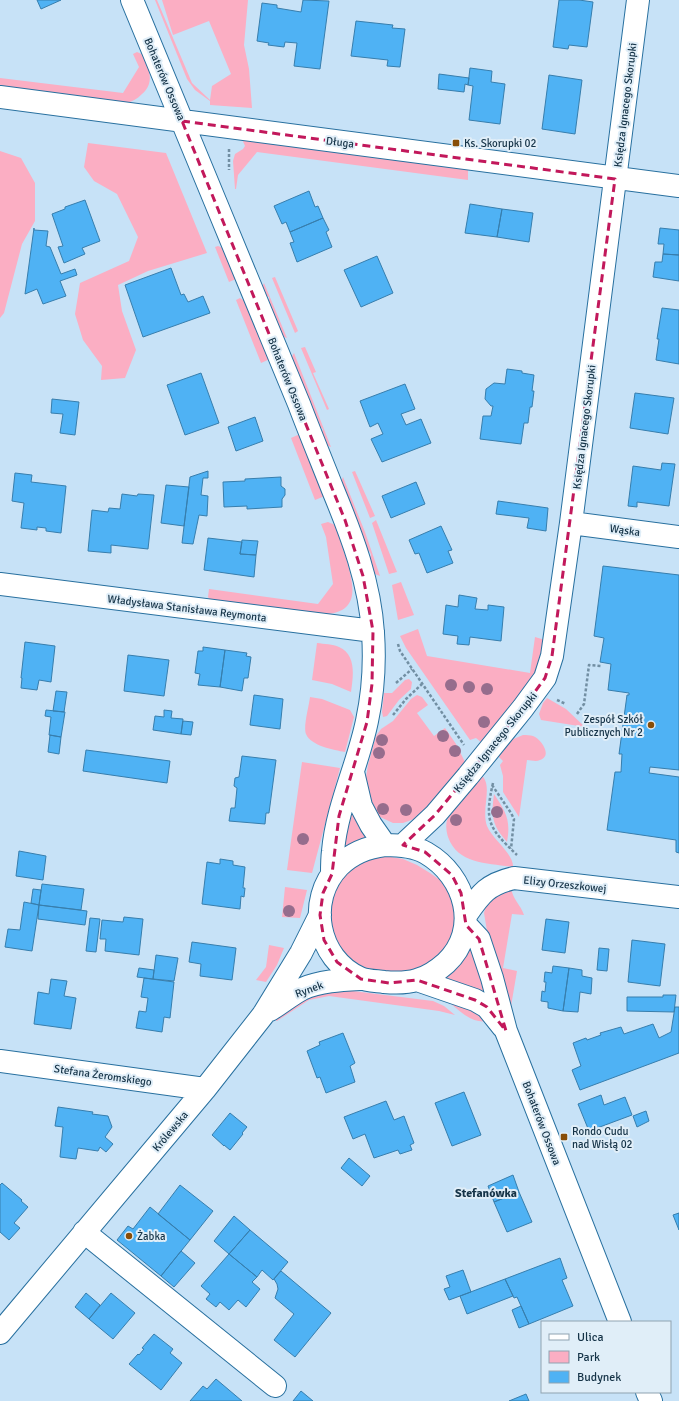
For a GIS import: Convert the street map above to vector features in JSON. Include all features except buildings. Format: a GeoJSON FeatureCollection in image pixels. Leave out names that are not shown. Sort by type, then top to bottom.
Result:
{"type":"FeatureCollection","features":[{"type":"Feature","properties":{"kind":"street","name":"Bohaterów Ossowa"},"geometry":{"type":"LineString","coordinates":[[132,0],[289,379],[355,546],[367,594],[373,631],[374,665],[367,722],[338,823],[333,851],[332,874]]}},
{"type":"Feature","properties":{"kind":"street","name":"Księdza Ignacego Skorupki"},"geometry":{"type":"LineString","coordinates":[[394,845],[435,815],[497,742],[545,678],[552,656],[571,523],[638,0]]}},
{"type":"Feature","properties":{"kind":"street","name":"Długa"},"geometry":{"type":"LineString","coordinates":[[0,97],[454,156],[615,179],[679,186]]}},
{"type":"Feature","properties":{"kind":"street","name":"Wąska"},"geometry":{"type":"LineString","coordinates":[[571,523],[679,537]]}},
{"type":"Feature","properties":{"kind":"street","name":"Władysława Stanisława Reymonta"},"geometry":{"type":"LineString","coordinates":[[0,584],[373,631]]}},
{"type":"Feature","properties":{"kind":"street","name":"Bohaterów Ossowa"},"geometry":{"type":"LineString","coordinates":[[353,771],[361,806],[371,825],[394,845]]}},
{"type":"Feature","properties":{"kind":"street"},"geometry":{"type":"LineString","coordinates":[[435,815],[432,838],[438,861]]}},
{"type":"Feature","properties":{"kind":"street"},"geometry":{"type":"LineString","coordinates":[[394,845],[425,852],[438,861],[452,875],[461,893],[466,920],[462,938],[457,950],[450,959],[431,975],[405,983],[389,983],[361,979],[337,962],[329,951],[324,940],[320,926],[320,915],[323,893],[332,874],[339,866],[356,853],[367,848],[394,845]]}},
{"type":"Feature","properties":{"kind":"street","name":"Elizy Orzeszkowej"},"geometry":{"type":"LineString","coordinates":[[466,920],[476,900],[486,890],[500,881],[514,878],[679,897]]}},
{"type":"Feature","properties":{"kind":"street","name":"Królewska"},"geometry":{"type":"LineString","coordinates":[[0,1332],[205,1088],[263,1015],[301,953],[320,915]]}},
{"type":"Feature","properties":{"kind":"street","name":"Bohaterów Ossowa"},"geometry":{"type":"LineString","coordinates":[[466,920],[479,939],[492,978],[506,1031],[620,1321]]}},
{"type":"Feature","properties":{"kind":"street","name":"Rynek"},"geometry":{"type":"LineString","coordinates":[[263,1015],[303,988],[322,983],[361,979]]}},
{"type":"Feature","properties":{"kind":"street"},"geometry":{"type":"LineString","coordinates":[[418,980],[475,1000],[487,1007],[506,1031]]}},
{"type":"Feature","properties":{"kind":"street","name":"Stefana Żeromskiego"},"geometry":{"type":"LineString","coordinates":[[0,1061],[205,1088]]}},
{"type":"Feature","properties":{"kind":"street"},"geometry":{"type":"LineString","coordinates":[[84,1232],[275,1386]]}},
{"type":"Feature","properties":{"kind":"path"},"geometry":{"type":"LineString","coordinates":[[577,714],[584,704],[589,665],[601,666]]}},
{"type":"Feature","properties":{"kind":"path"},"geometry":{"type":"LineString","coordinates":[[392,686],[412,669]]}},
{"type":"Feature","properties":{"kind":"path"},"geometry":{"type":"LineString","coordinates":[[367,722],[385,722],[422,684],[467,749]]}},
{"type":"Feature","properties":{"kind":"path"},"geometry":{"type":"LineString","coordinates":[[492,786],[512,813],[514,819],[511,849],[494,831],[490,824],[488,809],[492,786]]}},
{"type":"Feature","properties":{"kind":"highlighted area"},"geometry":{"type":"Polygon","coordinates":[[[182,121],[615,179],[552,656],[545,678],[523,708],[435,815],[403,845],[425,852],[452,875],[461,893],[466,925],[479,939],[506,1031],[487,1007],[475,1000],[417,980],[389,983],[361,979],[337,962],[324,940],[320,915],[323,893],[332,874],[339,816],[367,722],[372,684],[373,631],[363,576],[345,520],[182,121]]]}},
{"type":"Feature","properties":{"kind":"green space"},"geometry":{"type":"Polygon","coordinates":[[[155,0],[157,0],[192,83],[210,100],[212,86],[231,74],[209,21],[173,35],[162,0],[248,0],[244,45],[249,69],[252,108],[210,105],[210,101],[195,90],[187,79],[155,0]]]}},
{"type":"Feature","properties":{"kind":"green space"},"geometry":{"type":"Polygon","coordinates":[[[137,52],[144,55],[149,71],[150,81],[146,90],[142,94],[128,103],[0,88],[0,78],[123,93],[139,67],[133,54],[137,52]]]}},
{"type":"Feature","properties":{"kind":"green space"},"geometry":{"type":"Polygon","coordinates":[[[242,139],[468,169],[468,180],[257,152],[238,175],[235,189],[233,161],[235,154],[245,146],[242,139]]]}},
{"type":"Feature","properties":{"kind":"green space"},"geometry":{"type":"Polygon","coordinates":[[[88,143],[166,153],[207,253],[148,271],[118,285],[122,311],[136,350],[125,378],[101,380],[102,366],[83,340],[75,314],[80,283],[129,261],[138,237],[117,194],[94,181],[84,167],[88,143]]]}},
{"type":"Feature","properties":{"kind":"green space"},"geometry":{"type":"Polygon","coordinates":[[[0,151],[21,158],[35,183],[35,221],[22,244],[4,313],[0,318],[0,151]]]}},
{"type":"Feature","properties":{"kind":"green space"},"geometry":{"type":"Polygon","coordinates":[[[218,246],[223,248],[236,279],[229,282],[215,247],[218,246]]]}},
{"type":"Feature","properties":{"kind":"green space"},"geometry":{"type":"Polygon","coordinates":[[[275,277],[298,331],[295,333],[272,278],[275,277]]]}},
{"type":"Feature","properties":{"kind":"green space"},"geometry":{"type":"Polygon","coordinates":[[[264,283],[287,338],[282,336],[268,302],[269,297],[265,296],[262,288],[264,283]]]}},
{"type":"Feature","properties":{"kind":"green space"},"geometry":{"type":"Polygon","coordinates":[[[240,298],[246,302],[270,359],[261,363],[236,300],[240,298]]]}},
{"type":"Feature","properties":{"kind":"green space"},"geometry":{"type":"Polygon","coordinates":[[[305,347],[316,372],[313,373],[329,409],[327,410],[301,348],[305,347]]]}},
{"type":"Feature","properties":{"kind":"green space"},"geometry":{"type":"Polygon","coordinates":[[[294,353],[331,447],[326,445],[321,433],[323,430],[319,427],[291,358],[294,353]]]}},
{"type":"Feature","properties":{"kind":"green space"},"geometry":{"type":"Polygon","coordinates":[[[300,434],[300,439],[303,440],[325,496],[315,500],[291,438],[300,434]]]}},
{"type":"Feature","properties":{"kind":"green space"},"geometry":{"type":"Polygon","coordinates":[[[355,471],[375,516],[370,518],[352,472],[355,471]]]}},
{"type":"Feature","properties":{"kind":"green space"},"geometry":{"type":"Polygon","coordinates":[[[343,477],[365,532],[380,576],[375,574],[370,558],[370,552],[368,551],[341,482],[343,477]]]}},
{"type":"Feature","properties":{"kind":"green space"},"geometry":{"type":"Polygon","coordinates":[[[376,520],[397,572],[389,574],[372,523],[376,520]]]}},
{"type":"Feature","properties":{"kind":"green space"},"geometry":{"type":"Polygon","coordinates":[[[328,522],[335,525],[351,578],[352,595],[350,602],[339,612],[328,614],[211,601],[208,597],[209,589],[318,604],[333,584],[326,537],[321,524],[328,522]]]}},
{"type":"Feature","properties":{"kind":"green space"},"geometry":{"type":"Polygon","coordinates":[[[401,582],[414,615],[398,620],[392,585],[401,582]]]}},
{"type":"Feature","properties":{"kind":"green space"},"geometry":{"type":"Polygon","coordinates":[[[418,629],[427,656],[530,673],[535,637],[545,640],[536,674],[482,743],[476,738],[470,740],[406,648],[400,636],[418,629]]]}},
{"type":"Feature","properties":{"kind":"green space"},"geometry":{"type":"Polygon","coordinates":[[[317,643],[337,646],[349,655],[353,673],[351,692],[332,684],[312,680],[317,643]]]}},
{"type":"Feature","properties":{"kind":"green space"},"geometry":{"type":"Polygon","coordinates":[[[409,679],[412,682],[411,689],[399,700],[387,716],[383,717],[382,712],[384,693],[392,693],[405,680],[409,679]]]}},
{"type":"Feature","properties":{"kind":"green space"},"geometry":{"type":"Polygon","coordinates":[[[417,695],[422,697],[428,705],[417,713],[434,736],[445,728],[456,744],[465,762],[424,813],[403,823],[393,823],[378,816],[372,807],[366,785],[368,765],[376,736],[381,729],[393,721],[411,699],[417,695]]]}},
{"type":"Feature","properties":{"kind":"green space"},"geometry":{"type":"Polygon","coordinates":[[[310,697],[322,699],[350,710],[354,717],[345,752],[329,749],[313,742],[306,734],[305,731],[310,697]]]}},
{"type":"Feature","properties":{"kind":"green space"},"geometry":{"type":"Polygon","coordinates":[[[547,698],[566,709],[585,727],[541,720],[539,714],[543,703],[547,698]]]}},
{"type":"Feature","properties":{"kind":"green space"},"geometry":{"type":"Polygon","coordinates":[[[523,735],[530,735],[539,740],[546,751],[546,755],[538,761],[527,760],[519,817],[503,792],[503,776],[500,765],[503,761],[498,756],[511,740],[523,735]]]}},
{"type":"Feature","properties":{"kind":"green space"},"geometry":{"type":"Polygon","coordinates":[[[302,762],[340,768],[312,873],[287,870],[302,762]]]}},
{"type":"Feature","properties":{"kind":"green space"},"geometry":{"type":"Polygon","coordinates":[[[482,776],[487,786],[485,812],[487,826],[507,852],[513,867],[485,863],[467,858],[459,853],[448,837],[446,823],[451,812],[482,776]]]}},
{"type":"Feature","properties":{"kind":"green space"},"geometry":{"type":"Polygon","coordinates":[[[494,794],[502,806],[508,822],[507,842],[498,831],[494,820],[494,794]]]}},
{"type":"Feature","properties":{"kind":"green space"},"geometry":{"type":"Polygon","coordinates":[[[349,807],[369,837],[344,850],[349,807]]]}},
{"type":"Feature","properties":{"kind":"green space"},"geometry":{"type":"Polygon","coordinates":[[[385,856],[403,859],[417,865],[440,880],[451,896],[456,913],[452,938],[441,955],[419,970],[399,972],[377,970],[366,968],[357,964],[343,952],[331,930],[330,907],[338,883],[356,864],[375,857],[385,856]]]}},
{"type":"Feature","properties":{"kind":"green space"},"geometry":{"type":"Polygon","coordinates":[[[285,887],[307,890],[300,918],[282,917],[285,887]]]}},
{"type":"Feature","properties":{"kind":"green space"},"geometry":{"type":"Polygon","coordinates":[[[511,887],[513,895],[524,915],[512,914],[503,968],[517,971],[510,1012],[487,931],[484,913],[489,900],[511,887]]]}},
{"type":"Feature","properties":{"kind":"green space"},"geometry":{"type":"Polygon","coordinates":[[[269,945],[284,948],[277,965],[266,982],[256,980],[266,967],[269,945]]]}},
{"type":"Feature","properties":{"kind":"green space"},"geometry":{"type":"Polygon","coordinates":[[[467,950],[472,951],[489,989],[484,994],[442,979],[467,950]]]}},
{"type":"Feature","properties":{"kind":"green space"},"geometry":{"type":"Polygon","coordinates":[[[337,989],[433,1001],[444,1006],[455,1015],[439,1011],[329,996],[309,1000],[277,1021],[274,1019],[293,1000],[337,989]]]}},
{"type":"Feature","properties":{"kind":"green space"},"geometry":{"type":"Polygon","coordinates":[[[450,1003],[469,1007],[488,1021],[477,1021],[463,1014],[450,1003]]]}},
{"type":"Feature","properties":{"kind":"place","name":"Ks. Skorupki 02"},"geometry":{"type":"Point","coordinates":[456,143]}},
{"type":"Feature","properties":{"kind":"place","name":"Zespół Szkół Publicznych Nr 2"},"geometry":{"type":"Point","coordinates":[651,725]}},
{"type":"Feature","properties":{"kind":"place","name":"Rondo Cudu nad Wisłą 02"},"geometry":{"type":"Point","coordinates":[564,1137]}},
{"type":"Feature","properties":{"kind":"place","name":"Żabka"},"geometry":{"type":"Point","coordinates":[129,1236]}},
{"type":"Feature","properties":{"kind":"district","name":"Stefanówka"},"geometry":{"type":"Point","coordinates":[486,1193]}}]}
